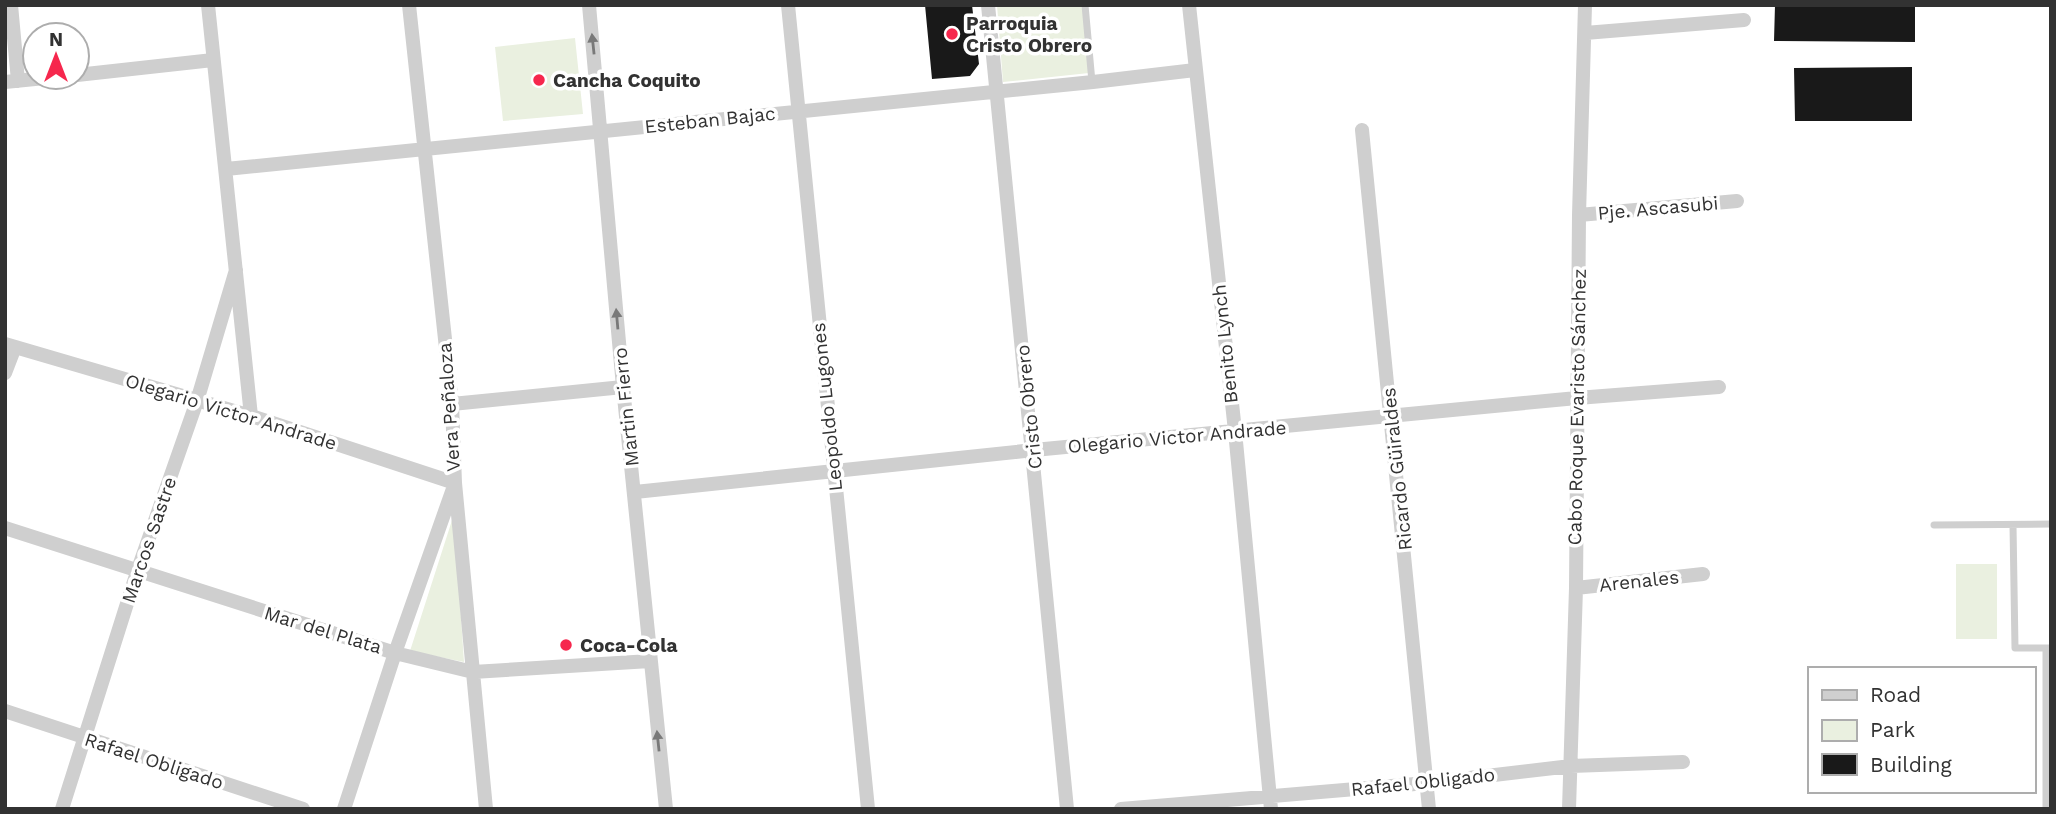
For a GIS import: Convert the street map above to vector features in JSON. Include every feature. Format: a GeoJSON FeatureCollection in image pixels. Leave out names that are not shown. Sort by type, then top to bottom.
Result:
{"type":"FeatureCollection","features":[{"type":"Feature","properties":{"kind":"street"},"geometry":{"type":"LineString","coordinates":[[11,5],[12,82]]}},
{"type":"Feature","properties":{"kind":"street","name":"Marcos Sastre"},"geometry":{"type":"LineString","coordinates":[[208,5],[251,416]]}},
{"type":"Feature","properties":{"kind":"street","name":"Vera Peñaloza"},"geometry":{"type":"LineString","coordinates":[[409,5],[452,404],[455,483],[486,809]]}},
{"type":"Feature","properties":{"kind":"street","name":"Martin Fierro"},"geometry":{"type":"LineString","coordinates":[[589,5],[623,387],[666,809]]}},
{"type":"Feature","properties":{"kind":"street","name":"Leopoldo Lugones"},"geometry":{"type":"LineString","coordinates":[[788,5],[868,809]]}},
{"type":"Feature","properties":{"kind":"street","name":"Cristo Obrero"},"geometry":{"type":"LineString","coordinates":[[988,5],[1034,450],[1067,809]]}},
{"type":"Feature","properties":{"kind":"street","name":"Benito Lynch"},"geometry":{"type":"LineString","coordinates":[[1189,5],[1235,431],[1270,803]]}},
{"type":"Feature","properties":{"kind":"street","name":"Cabo Roque Evaristo Sánchez"},"geometry":{"type":"LineString","coordinates":[[1569,809],[1576,588],[1579,215],[1585,5]]}},
{"type":"Feature","properties":{"kind":"street"},"geometry":{"type":"LineString","coordinates":[[1585,33],[1744,20]]}},
{"type":"Feature","properties":{"kind":"street"},"geometry":{"type":"LineString","coordinates":[[91,73],[213,60]]}},
{"type":"Feature","properties":{"kind":"street","name":"Esteban Bajac"},"geometry":{"type":"LineString","coordinates":[[226,169],[1093,82],[1195,69]]}},
{"type":"Feature","properties":{"kind":"street","name":"Ricardo Güiraldes"},"geometry":{"type":"LineString","coordinates":[[1362,130],[1429,809]]}},
{"type":"Feature","properties":{"kind":"street","name":"Pje. Ascasubi"},"geometry":{"type":"LineString","coordinates":[[1579,215],[1737,201]]}},
{"type":"Feature","properties":{"kind":"street","name":"Marcos Sastre"},"geometry":{"type":"LineString","coordinates":[[62,809],[137,572],[197,401],[236,270]]}},
{"type":"Feature","properties":{"kind":"street"},"geometry":{"type":"LineString","coordinates":[[5,373],[10,346]]}},
{"type":"Feature","properties":{"kind":"street","name":"Olegario Victor Andrade"},"geometry":{"type":"LineString","coordinates":[[10,346],[251,416],[455,483]]}},
{"type":"Feature","properties":{"kind":"street"},"geometry":{"type":"LineString","coordinates":[[452,404],[623,387]]}},
{"type":"Feature","properties":{"kind":"street","name":"Olegario Victor Andrade"},"geometry":{"type":"LineString","coordinates":[[635,492],[1577,397],[1720,387]]}},
{"type":"Feature","properties":{"kind":"street"},"geometry":{"type":"LineString","coordinates":[[344,809],[455,483]]}},
{"type":"Feature","properties":{"kind":"street","name":"Mar del Plata"},"geometry":{"type":"LineString","coordinates":[[5,528],[395,653],[473,672],[650,661]]}},
{"type":"Feature","properties":{"kind":"street","name":"Arenales"},"geometry":{"type":"LineString","coordinates":[[1576,588],[1703,574]]}},
{"type":"Feature","properties":{"kind":"street","name":"Rafael Obligado"},"geometry":{"type":"LineString","coordinates":[[5,711],[303,809]]}},
{"type":"Feature","properties":{"kind":"street","name":"Rafael Obligado"},"geometry":{"type":"LineString","coordinates":[[1121,809],[1270,803],[1571,766],[1683,762]]}},
{"type":"Feature","properties":{"kind":"lane"},"geometry":{"type":"LineString","coordinates":[[1085,5],[1093,82]]}},
{"type":"Feature","properties":{"kind":"lane"},"geometry":{"type":"LineString","coordinates":[[1934,525],[2051,524]]}},
{"type":"Feature","properties":{"kind":"lane"},"geometry":{"type":"LineString","coordinates":[[2012,525],[2015,648],[2048,648],[2046,809]]}},
{"type":"Feature","properties":{"kind":"green space"},"geometry":{"type":"Polygon","coordinates":[[[997,5],[1083,5],[1089,73],[1003,82],[997,5]]]}},
{"type":"Feature","properties":{"kind":"green space","name":"Cancha Coquito"},"geometry":{"type":"Polygon","coordinates":[[[575,38],[583,114],[503,121],[495,47],[575,38]]]}},
{"type":"Feature","properties":{"kind":"green space"},"geometry":{"type":"Polygon","coordinates":[[[454,514],[464,662],[410,651],[454,514]]]}},
{"type":"Feature","properties":{"kind":"green space"},"geometry":{"type":"Polygon","coordinates":[[[1956,564],[1997,564],[1997,639],[1956,639],[1956,564]]]}},
{"type":"Feature","properties":{"kind":"building","name":"Parroquia Cristo Obrero"},"geometry":{"type":"Polygon","coordinates":[[[925,5],[972,5],[979,64],[970,76],[932,79],[925,5]]]}},
{"type":"Feature","properties":{"kind":"building"},"geometry":{"type":"Polygon","coordinates":[[[1775,5],[1915,5],[1915,42],[1774,41],[1775,5]]]}},
{"type":"Feature","properties":{"kind":"building"},"geometry":{"type":"Polygon","coordinates":[[[1912,67],[1912,121],[1795,121],[1794,68],[1912,67]]]}},
{"type":"Feature","properties":{"kind":"place","name":"Parroquia Cristo Obrero"},"geometry":{"type":"Point","coordinates":[952,34]}},
{"type":"Feature","properties":{"kind":"place","name":"Cancha Coquito"},"geometry":{"type":"Point","coordinates":[539,80]}},
{"type":"Feature","properties":{"kind":"place","name":"Coca-Cola"},"geometry":{"type":"Point","coordinates":[566,645]}}]}
